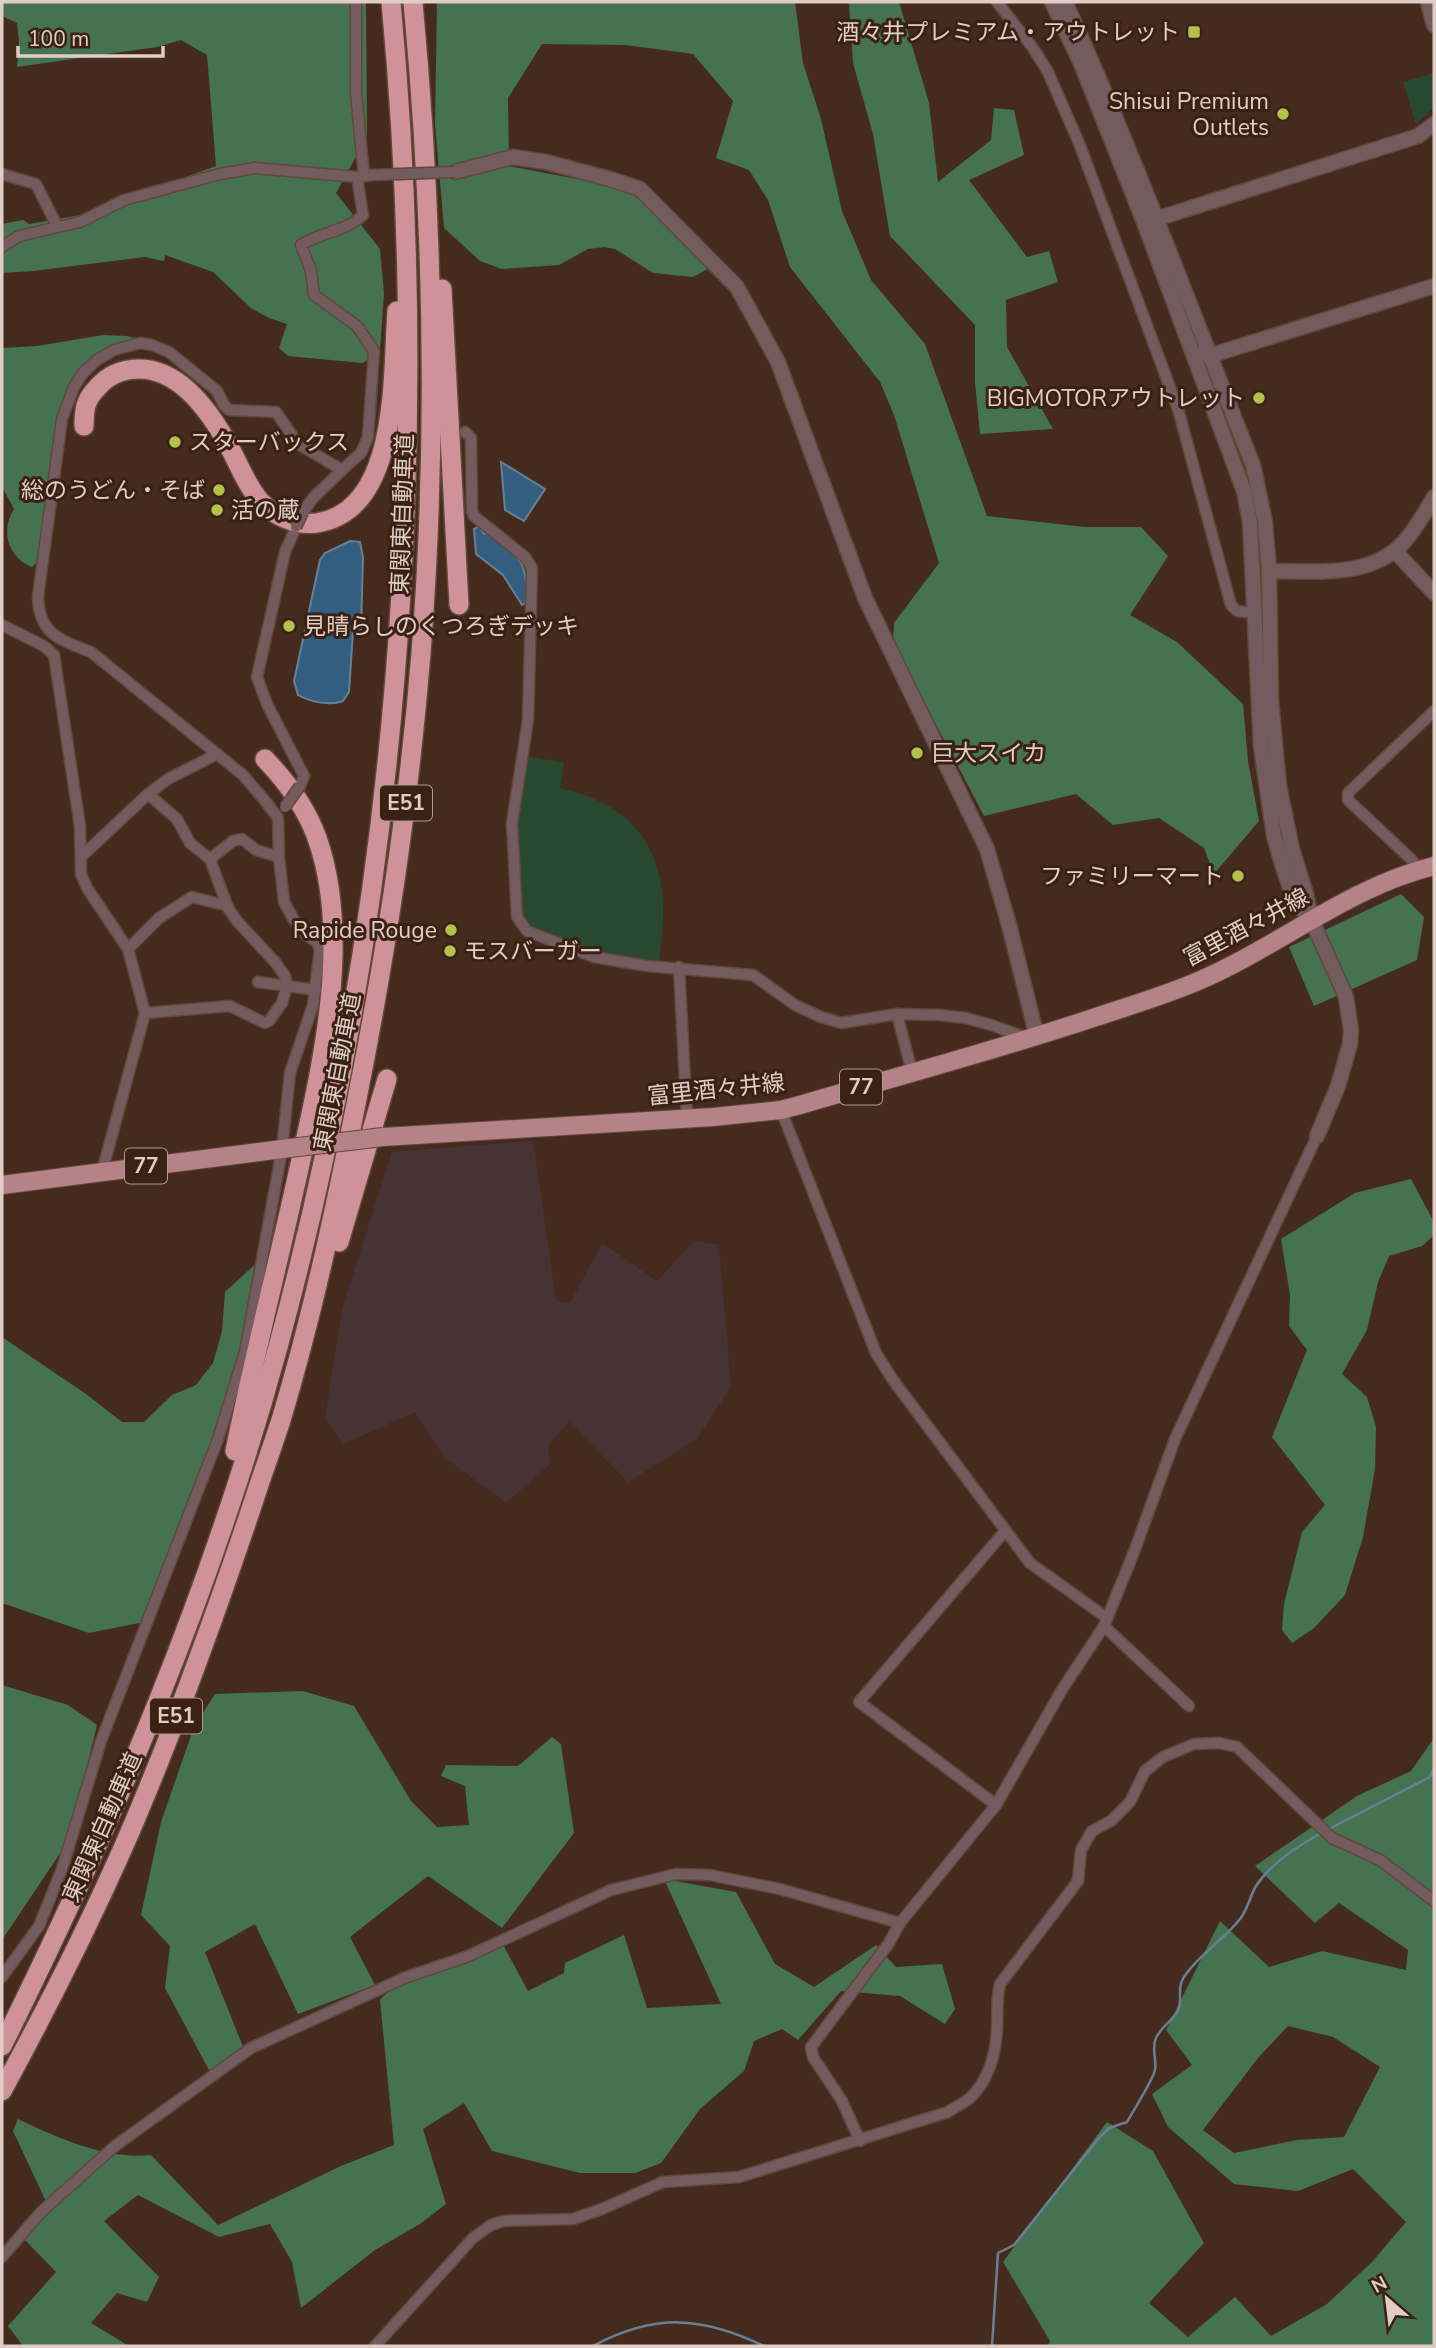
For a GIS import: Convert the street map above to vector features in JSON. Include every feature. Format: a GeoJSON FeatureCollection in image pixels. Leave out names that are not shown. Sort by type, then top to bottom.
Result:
{"type":"FeatureCollection","features":[{"type":"Feature","properties":{"kind":"highway","name":"東関東自動車道"},"geometry":{"type":"LineString","coordinates":[[2,2046],[63,1924],[134,1765],[206,1575],[278,1348],[303,1247],[346,1045],[364,943],[381,820],[404,563],[409,407],[405,202],[391,2]]}},
{"type":"Feature","properties":{"kind":"highway","name":"東関東自動車道"},"geometry":{"type":"LineString","coordinates":[[2,2091],[122,1849],[195,1669],[226,1583],[280,1422],[299,1352],[328,1237],[360,1087],[387,944],[404,820],[421,652],[429,493],[431,332],[423,132],[413,2]]}},
{"type":"Feature","properties":{"kind":"highway"},"geometry":{"type":"LineString","coordinates":[[423,132],[442,278],[459,605]]}},
{"type":"Feature","properties":{"kind":"highway"},"geometry":{"type":"LineString","coordinates":[[84,426],[83,407],[109,376],[134,369],[158,372],[180,385],[207,412],[253,492],[267,508],[285,519],[310,524],[343,514],[354,506],[372,482],[388,431],[405,202]]}},
{"type":"Feature","properties":{"kind":"highway"},"geometry":{"type":"LineString","coordinates":[[214,1551],[317,1084],[330,1001],[331,905],[323,859],[304,809],[285,781],[265,759]]}},
{"type":"Feature","properties":{"kind":"highway"},"geometry":{"type":"LineString","coordinates":[[299,1352],[329,1275],[387,1079]]}},
{"type":"Feature","properties":{"kind":"main road","name":"富里酒々井線"},"geometry":{"type":"LineString","coordinates":[[2,1185],[383,1137],[687,1119],[781,1110],[1030,1039],[1193,984],[1230,967],[1368,890],[1434,866]]}},
{"type":"Feature","properties":{"kind":"street"},"geometry":{"type":"LineString","coordinates":[[2,1977],[39,1926],[57,1881],[101,1741],[219,1439],[245,1352],[286,1149],[290,1073],[316,990],[320,950],[317,942],[305,934],[294,920],[284,902],[279,857],[278,818],[304,776],[267,704],[257,677],[285,552],[296,527],[313,498],[360,453],[368,437],[374,351],[357,326],[314,295],[311,271],[301,245],[315,236],[355,223],[363,215],[364,176],[356,93],[356,2]]}},
{"type":"Feature","properties":{"kind":"street"},"geometry":{"type":"LineString","coordinates":[[997,2],[1033,48],[1063,103],[1178,409],[1231,605],[1237,611],[1254,613]]}},
{"type":"Feature","properties":{"kind":"street"},"geometry":{"type":"LineString","coordinates":[[1052,2],[1082,66],[1208,389],[1244,491],[1250,522],[1261,747],[1274,836],[1295,902],[1312,921]]}},
{"type":"Feature","properties":{"kind":"street"},"geometry":{"type":"LineString","coordinates":[[860,2141],[842,2101],[813,2057],[811,2047],[889,1943],[900,1923],[996,1805],[1063,1688],[1105,1622],[1134,1552],[1175,1438],[1317,1136],[1338,1086],[1350,1044],[1351,1030],[1346,997],[1312,921],[1307,894],[1292,849],[1279,786],[1272,701],[1269,571],[1265,522],[1253,465],[1091,58],[1065,2]]}},
{"type":"Feature","properties":{"kind":"street"},"geometry":{"type":"LineString","coordinates":[[1428,2],[1434,25]]}},
{"type":"Feature","properties":{"kind":"street"},"geometry":{"type":"LineString","coordinates":[[1156,219],[1418,136],[1434,124]]}},
{"type":"Feature","properties":{"kind":"street"},"geometry":{"type":"LineString","coordinates":[[2,247],[19,236],[80,222],[110,206],[143,194],[255,168],[364,176],[455,172],[513,157],[599,176],[640,189],[737,287],[778,362],[865,598],[987,849],[1009,925],[1030,1039]]}},
{"type":"Feature","properties":{"kind":"street"},"geometry":{"type":"LineString","coordinates":[[2,174],[36,184],[57,226]]}},
{"type":"Feature","properties":{"kind":"street"},"geometry":{"type":"LineString","coordinates":[[1191,348],[1210,356],[1434,286]]}},
{"type":"Feature","properties":{"kind":"street"},"geometry":{"type":"LineString","coordinates":[[278,818],[251,783],[217,754],[91,652],[57,638],[42,618],[38,597],[62,419],[74,387],[83,373],[97,360],[114,350],[140,344],[152,345],[169,352],[217,391],[229,410],[276,412],[298,444],[342,470]]}},
{"type":"Feature","properties":{"kind":"street"},"geometry":{"type":"LineString","coordinates":[[1208,389],[1206,369],[1210,356]]}},
{"type":"Feature","properties":{"kind":"street"},"geometry":{"type":"LineString","coordinates":[[465,432],[471,438],[474,516],[525,556],[532,568],[528,720],[512,823],[517,917],[527,931],[594,957],[646,966],[753,975],[795,1005],[841,1023],[897,1014],[940,1015],[966,1018],[1030,1039]]}},
{"type":"Feature","properties":{"kind":"street"},"geometry":{"type":"LineString","coordinates":[[1269,571],[1352,569],[1374,564],[1395,551],[1413,531],[1434,497]]}},
{"type":"Feature","properties":{"kind":"street"},"geometry":{"type":"LineString","coordinates":[[1395,551],[1434,593]]}},
{"type":"Feature","properties":{"kind":"street"},"geometry":{"type":"LineString","coordinates":[[2,625],[44,646],[54,655],[80,826],[81,874],[87,888],[128,949],[145,1013],[102,1172]]}},
{"type":"Feature","properties":{"kind":"street"},"geometry":{"type":"LineString","coordinates":[[54,655],[69,644]]}},
{"type":"Feature","properties":{"kind":"street"},"geometry":{"type":"LineString","coordinates":[[1415,871],[1415,864],[1411,859],[1347,797],[1348,793],[1434,711]]}},
{"type":"Feature","properties":{"kind":"street"},"geometry":{"type":"LineString","coordinates":[[81,857],[148,794],[168,779],[217,754]]}},
{"type":"Feature","properties":{"kind":"street"},"geometry":{"type":"LineString","coordinates":[[145,1013],[230,1006],[265,1023],[282,1003],[287,986],[285,976],[275,962],[237,920],[228,906],[211,859],[190,842],[177,819],[148,794]]}},
{"type":"Feature","properties":{"kind":"street"},"geometry":{"type":"LineString","coordinates":[[211,859],[233,841],[242,839],[256,850],[279,857]]}},
{"type":"Feature","properties":{"kind":"street"},"geometry":{"type":"LineString","coordinates":[[128,949],[159,918],[192,897],[228,906]]}},
{"type":"Feature","properties":{"kind":"street"},"geometry":{"type":"LineString","coordinates":[[679,967],[687,1119]]}},
{"type":"Feature","properties":{"kind":"street"},"geometry":{"type":"LineString","coordinates":[[258,982],[316,990]]}},
{"type":"Feature","properties":{"kind":"street"},"geometry":{"type":"LineString","coordinates":[[897,1014],[912,1072]]}},
{"type":"Feature","properties":{"kind":"street"},"geometry":{"type":"LineString","coordinates":[[781,1110],[876,1353],[893,1380],[1030,1563],[1105,1622],[1189,1706]]}},
{"type":"Feature","properties":{"kind":"street"},"geometry":{"type":"LineString","coordinates":[[996,1805],[859,1702],[1005,1531]]}},
{"type":"Feature","properties":{"kind":"street"},"geometry":{"type":"LineString","coordinates":[[375,2346],[466,2246],[491,2225],[503,2221],[573,2219],[603,2209],[663,2182],[739,2177],[948,2112],[970,2099],[988,2073],[995,2050],[998,2026],[996,2000],[1000,1984],[1078,1881],[1081,1850],[1092,1831],[1111,1821],[1130,1802],[1145,1771],[1163,1757],[1194,1745],[1219,1743],[1237,1747],[1332,1838],[1380,1860],[1434,1901]]}},
{"type":"Feature","properties":{"kind":"street"},"geometry":{"type":"LineString","coordinates":[[2,2257],[41,2212],[115,2146],[251,2048],[404,1978],[466,1957],[611,1890],[676,1874],[710,1875],[780,1889],[900,1923]]}},
{"type":"Feature","properties":{"kind":"shaded area"},"geometry":{"type":"Polygon","coordinates":[[[533,1141],[556,1301],[570,1303],[602,1243],[657,1281],[694,1241],[719,1245],[731,1387],[697,1439],[628,1482],[569,1422],[548,1445],[550,1464],[506,1503],[444,1457],[415,1412],[344,1444],[325,1418],[342,1309],[392,1152],[533,1141]]]}},
{"type":"Feature","properties":{"kind":"green space"},"geometry":{"type":"Polygon","coordinates":[[[2,2],[366,2],[367,137],[336,193],[380,249],[384,293],[380,350],[363,363],[288,356],[279,348],[287,324],[251,308],[213,272],[165,255],[164,261],[145,257],[2,273],[2,224],[23,220],[29,224],[81,215],[216,166],[207,55],[181,40],[157,47],[17,67],[17,23],[2,16],[2,2]]]}},
{"type":"Feature","properties":{"kind":"green space"},"geometry":{"type":"Polygon","coordinates":[[[437,2],[795,2],[803,63],[821,119],[842,211],[871,280],[925,344],[987,516],[1085,527],[1141,527],[1168,556],[1130,615],[1177,642],[1243,704],[1248,761],[1259,821],[1214,874],[1204,848],[1159,818],[1113,825],[1076,794],[984,816],[893,642],[894,623],[939,563],[894,415],[880,382],[790,267],[768,200],[749,170],[716,158],[733,101],[693,54],[626,45],[542,44],[508,98],[509,166],[624,188],[650,208],[708,269],[693,277],[653,273],[615,249],[604,247],[588,249],[559,265],[502,269],[480,261],[444,228],[435,124],[437,2]]]}},
{"type":"Feature","properties":{"kind":"green space"},"geometry":{"type":"Polygon","coordinates":[[[849,2],[899,2],[929,103],[938,182],[991,140],[994,108],[1014,110],[1024,155],[969,180],[1027,257],[1049,251],[1058,282],[1006,300],[1007,347],[1053,429],[980,434],[975,382],[975,325],[890,236],[873,134],[853,63],[849,2]]]}},
{"type":"Feature","properties":{"kind":"green space"},"geometry":{"type":"Polygon","coordinates":[[[1434,73],[1434,107],[1416,124],[1403,82],[1434,73]]]}},
{"type":"Feature","properties":{"kind":"green space"},"geometry":{"type":"Polygon","coordinates":[[[103,335],[139,339],[112,346],[71,384],[39,560],[32,567],[17,557],[7,534],[14,509],[2,487],[2,348],[37,346],[103,335]]]}},
{"type":"Feature","properties":{"kind":"green space"},"geometry":{"type":"Polygon","coordinates":[[[527,756],[564,763],[560,788],[602,802],[619,813],[645,841],[654,858],[663,902],[659,961],[596,954],[523,923],[514,841],[527,756]]]}},
{"type":"Feature","properties":{"kind":"green space"},"geometry":{"type":"Polygon","coordinates":[[[1401,894],[1424,917],[1417,960],[1314,1006],[1289,947],[1401,894]]]}},
{"type":"Feature","properties":{"kind":"green space"},"geometry":{"type":"Polygon","coordinates":[[[1411,1179],[1434,1222],[1434,1235],[1422,1246],[1389,1256],[1378,1282],[1367,1330],[1342,1374],[1367,1397],[1376,1427],[1375,1469],[1363,1537],[1345,1595],[1314,1628],[1292,1643],[1282,1630],[1284,1604],[1302,1532],[1325,1505],[1272,1437],[1307,1350],[1289,1326],[1290,1295],[1281,1239],[1355,1193],[1411,1179]]]}},
{"type":"Feature","properties":{"kind":"green space"},"geometry":{"type":"Polygon","coordinates":[[[263,1257],[279,1267],[281,1291],[267,1338],[232,1413],[182,1540],[144,1622],[89,1633],[2,1603],[2,1337],[122,1422],[144,1422],[172,1395],[196,1385],[213,1363],[222,1331],[225,1292],[263,1257]]]}},
{"type":"Feature","properties":{"kind":"green space"},"geometry":{"type":"Polygon","coordinates":[[[2,1685],[68,1705],[97,1725],[69,1840],[2,1940],[2,1685]]]}},
{"type":"Feature","properties":{"kind":"green space"},"geometry":{"type":"Polygon","coordinates":[[[303,1691],[354,1706],[411,1801],[437,1827],[469,1825],[465,1786],[441,1776],[446,1765],[518,1766],[552,1737],[561,1744],[574,1833],[502,1928],[428,1876],[350,1937],[375,1985],[298,2014],[255,1924],[205,1952],[246,2054],[209,2070],[165,1988],[170,1946],[141,1915],[161,1822],[194,1727],[215,1694],[303,1691]]]}},
{"type":"Feature","properties":{"kind":"green space"},"geometry":{"type":"Polygon","coordinates":[[[1434,1738],[1434,2346],[1048,2346],[1050,2341],[1003,2262],[1107,2122],[1153,2151],[1204,2243],[1149,2303],[1188,2337],[1235,2297],[1271,2336],[1327,2304],[1372,2262],[1406,2222],[1353,2169],[1298,2191],[1234,2184],[1168,2127],[1152,2094],[1192,2065],[1166,2030],[1220,1921],[1269,1967],[1322,1951],[1406,1970],[1408,1950],[1339,1903],[1315,1923],[1255,1866],[1357,1796],[1411,1771],[1434,1738]],[[1288,2026],[1258,2058],[1203,2130],[1234,2153],[1297,2140],[1344,2137],[1380,2067],[1333,2037],[1288,2026]]]}},
{"type":"Feature","properties":{"kind":"green space"},"geometry":{"type":"Polygon","coordinates":[[[664,1879],[736,1892],[775,1964],[814,1987],[876,1945],[896,1967],[942,1964],[955,2009],[945,2024],[900,1996],[841,1991],[798,2040],[782,2029],[754,2041],[744,2071],[700,2109],[661,2163],[635,2173],[580,2173],[492,2151],[464,2103],[423,2129],[446,2204],[420,2224],[375,2250],[301,2308],[292,2262],[270,2224],[219,2237],[138,2195],[104,2221],[159,2277],[147,2302],[117,2293],[91,2323],[129,2346],[23,2346],[8,2326],[56,2272],[22,2237],[49,2208],[13,2131],[18,2119],[66,2140],[100,2151],[134,2156],[151,2155],[218,2225],[341,2166],[394,2145],[380,2000],[397,1982],[501,1941],[528,1991],[564,1973],[565,1963],[624,1935],[647,2008],[721,2004],[664,1879]]]}},
{"type":"Feature","properties":{"kind":"water"},"geometry":{"type":"Polygon","coordinates":[[[501,462],[545,489],[524,521],[505,510],[501,462]]]}},
{"type":"Feature","properties":{"kind":"water"},"geometry":{"type":"Polygon","coordinates":[[[479,526],[484,534],[507,548],[519,560],[527,588],[527,602],[522,605],[503,575],[476,554],[474,529],[479,526]]]}},
{"type":"Feature","properties":{"kind":"water"},"geometry":{"type":"Polygon","coordinates":[[[350,541],[360,542],[363,557],[361,630],[353,631],[349,692],[343,701],[314,701],[298,695],[294,681],[320,560],[325,553],[350,541]]]}},
{"type":"Feature","properties":{"kind":"waterway"},"geometry":{"type":"LineString","coordinates":[[1329,1829],[1430,1777],[1434,1768]]}},
{"type":"Feature","properties":{"kind":"waterway"},"geometry":{"type":"LineString","coordinates":[[992,2346],[998,2253],[1014,2245],[1098,2139],[1109,2128],[1127,2122],[1153,2075],[1155,2042],[1158,2034],[1179,2008],[1184,1977],[1240,1919],[1256,1886],[1269,1870],[1295,1849],[1323,1832]]}},
{"type":"Feature","properties":{"kind":"waterway"},"geometry":{"type":"LineString","coordinates":[[593,2346],[637,2328],[678,2322],[720,2329],[764,2346]]}},
{"type":"Feature","properties":{"kind":"place","name":"酒々井プレミアム・アウトレット"},"geometry":{"type":"Point","coordinates":[1194,32]}},
{"type":"Feature","properties":{"kind":"place","name":"Shisui Premium Outlets"},"geometry":{"type":"Point","coordinates":[1283,114]}},
{"type":"Feature","properties":{"kind":"place","name":"BIGMOTORアウトレット"},"geometry":{"type":"Point","coordinates":[1259,398]}},
{"type":"Feature","properties":{"kind":"place","name":"スターバックス"},"geometry":{"type":"Point","coordinates":[175,442]}},
{"type":"Feature","properties":{"kind":"place","name":"総のうどん・そば"},"geometry":{"type":"Point","coordinates":[219,490]}},
{"type":"Feature","properties":{"kind":"place","name":"活の蔵"},"geometry":{"type":"Point","coordinates":[217,510]}},
{"type":"Feature","properties":{"kind":"place","name":"見晴らしのくつろぎデッキ"},"geometry":{"type":"Point","coordinates":[289,626]}},
{"type":"Feature","properties":{"kind":"place","name":"巨大スイカ"},"geometry":{"type":"Point","coordinates":[917,753]}},
{"type":"Feature","properties":{"kind":"place","name":"ファミリーマート"},"geometry":{"type":"Point","coordinates":[1238,876]}},
{"type":"Feature","properties":{"kind":"place","name":"Rapide Rouge"},"geometry":{"type":"Point","coordinates":[451,930]}},
{"type":"Feature","properties":{"kind":"place","name":"モスバーガー"},"geometry":{"type":"Point","coordinates":[450,951]}}]}
